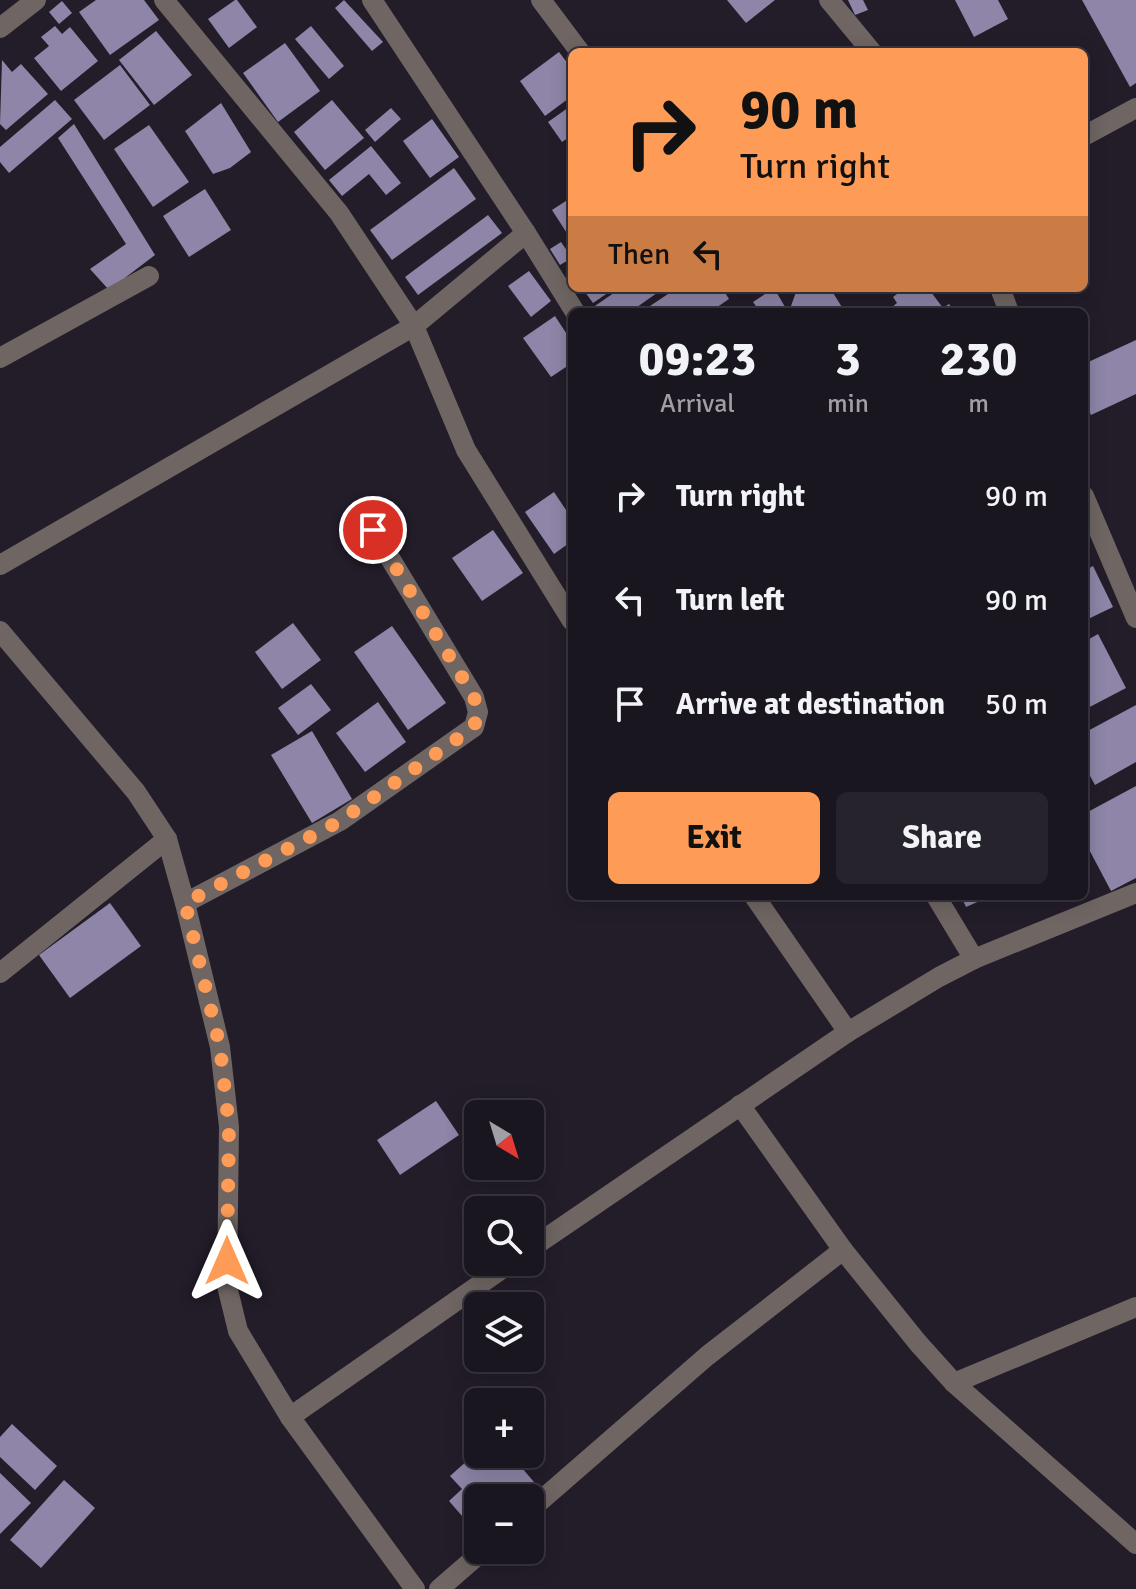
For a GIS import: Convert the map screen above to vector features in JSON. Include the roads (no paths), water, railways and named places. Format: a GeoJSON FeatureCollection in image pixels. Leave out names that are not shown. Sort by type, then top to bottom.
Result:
{"type":"FeatureCollection","features":[{"type":"Feature","properties":{"kind":"street"},"geometry":{"type":"LineString","coordinates":[[0,28],[36,0]]}},
{"type":"Feature","properties":{"kind":"street"},"geometry":{"type":"LineString","coordinates":[[164,0],[339,213],[414,326],[466,450],[568,615]]}},
{"type":"Feature","properties":{"kind":"street"},"geometry":{"type":"LineString","coordinates":[[372,0],[573,308]]}},
{"type":"Feature","properties":{"kind":"street"},"geometry":{"type":"LineString","coordinates":[[541,0],[577,48]]}},
{"type":"Feature","properties":{"kind":"street"},"geometry":{"type":"LineString","coordinates":[[829,0],[869,48]]}},
{"type":"Feature","properties":{"kind":"street"},"geometry":{"type":"LineString","coordinates":[[1088,134],[1136,108]]}},
{"type":"Feature","properties":{"kind":"street"},"geometry":{"type":"LineString","coordinates":[[0,565],[414,326],[526,233]]}},
{"type":"Feature","properties":{"kind":"street"},"geometry":{"type":"LineString","coordinates":[[0,358],[149,276]]}},
{"type":"Feature","properties":{"kind":"street"},"geometry":{"type":"LineString","coordinates":[[1088,505],[1136,618]]}},
{"type":"Feature","properties":{"kind":"street"},"geometry":{"type":"LineString","coordinates":[[185,903],[340,821],[474,727],[478,712],[474,697],[373,530]]}},
{"type":"Feature","properties":{"kind":"street"},"geometry":{"type":"LineString","coordinates":[[0,631],[136,792],[167,839],[220,1047],[229,1127],[227,1286],[238,1331],[290,1417],[415,1589]]}},
{"type":"Feature","properties":{"kind":"street"},"geometry":{"type":"LineString","coordinates":[[0,973],[167,839]]}},
{"type":"Feature","properties":{"kind":"street"},"geometry":{"type":"LineString","coordinates":[[544,1239],[848,1032],[974,959],[1136,893]]}},
{"type":"Feature","properties":{"kind":"street"},"geometry":{"type":"LineString","coordinates":[[757,900],[848,1032]]}},
{"type":"Feature","properties":{"kind":"street"},"geometry":{"type":"LineString","coordinates":[[938,900],[974,959]]}},
{"type":"Feature","properties":{"kind":"street"},"geometry":{"type":"LineString","coordinates":[[740,1105],[843,1250],[954,1383],[1136,1544]]}},
{"type":"Feature","properties":{"kind":"street"},"geometry":{"type":"LineString","coordinates":[[544,1498],[707,1356],[843,1250]]}},
{"type":"Feature","properties":{"kind":"street"},"geometry":{"type":"LineString","coordinates":[[290,1417],[492,1276]]}},
{"type":"Feature","properties":{"kind":"street"},"geometry":{"type":"LineString","coordinates":[[954,1383],[1136,1307]]}},
{"type":"Feature","properties":{"kind":"street"},"geometry":{"type":"LineString","coordinates":[[439,1589],[468,1564]]}}]}
